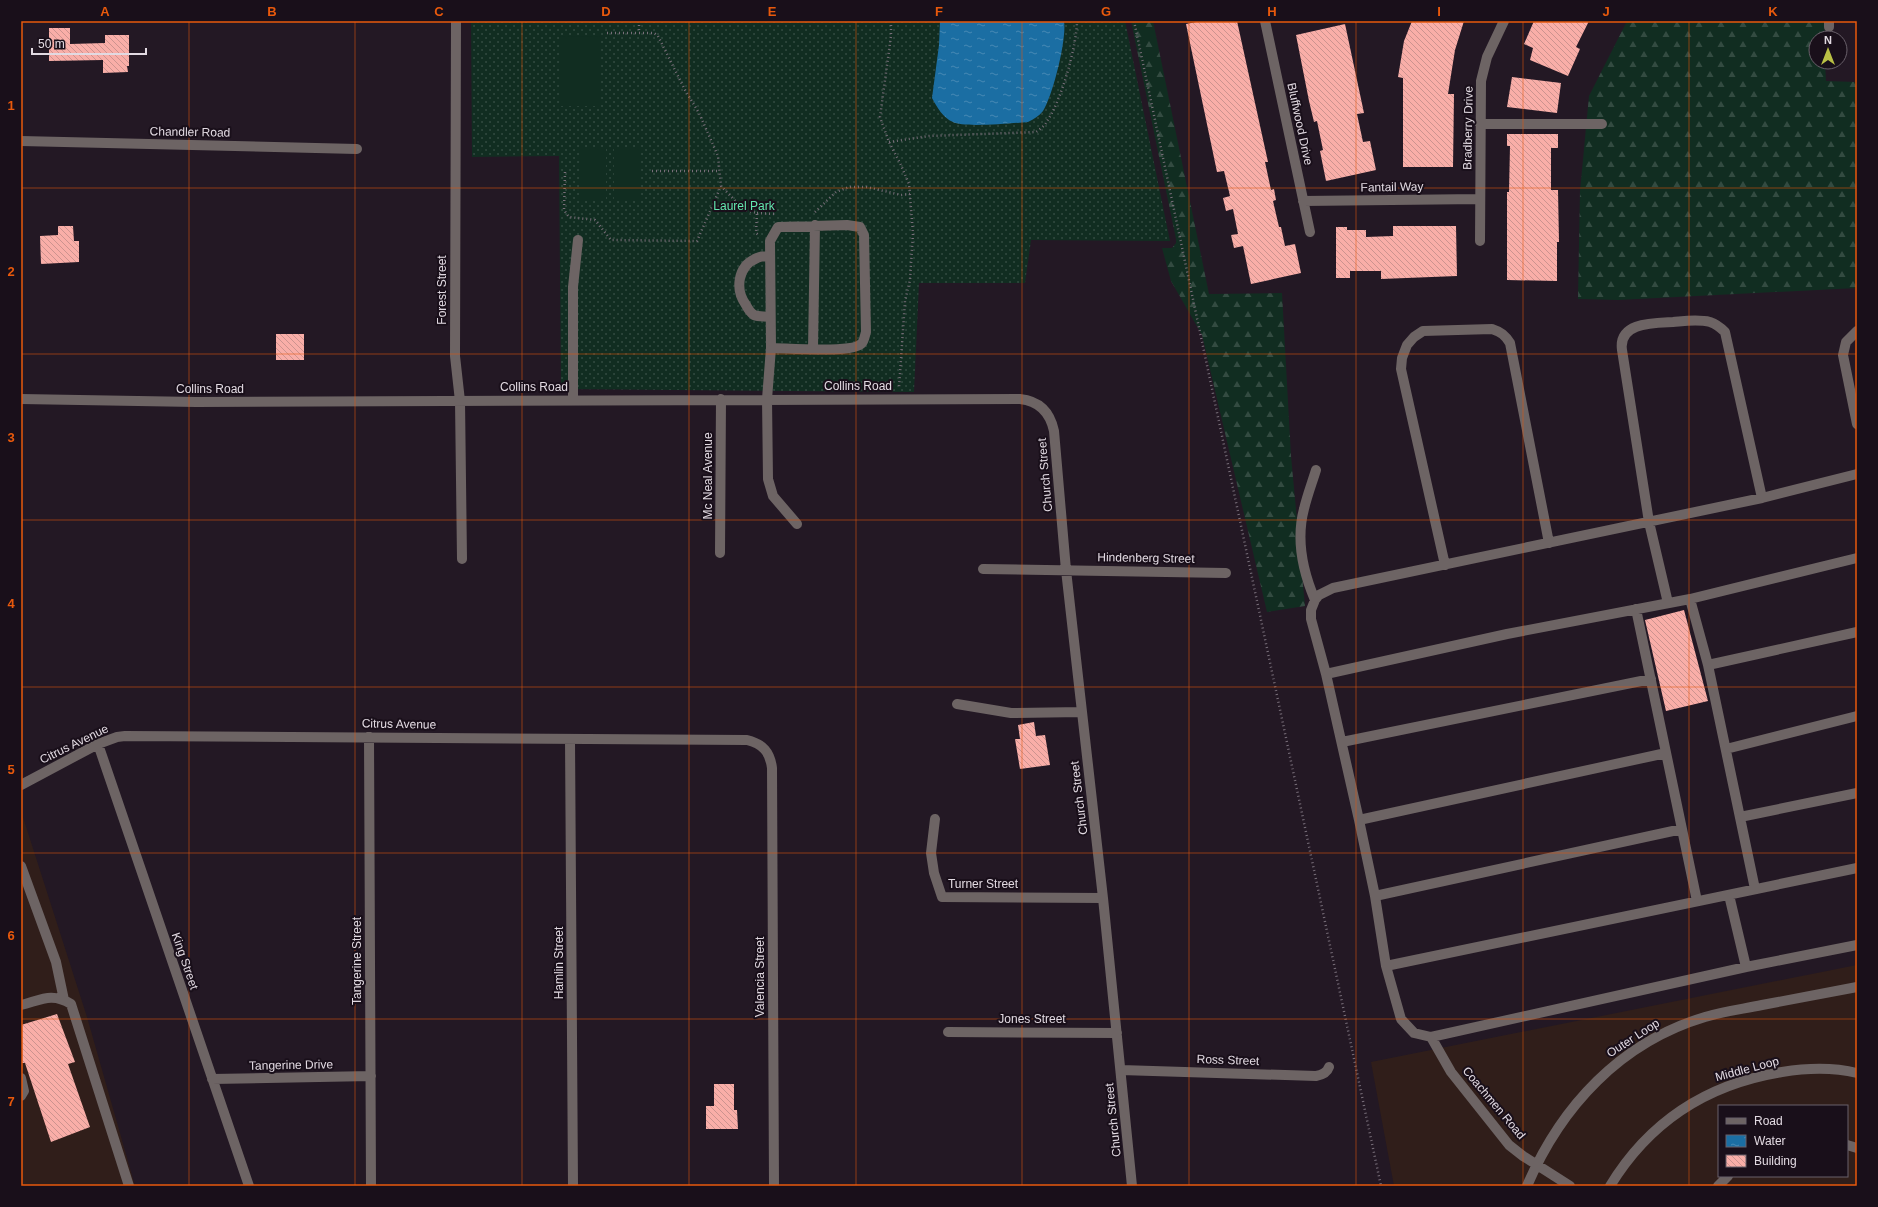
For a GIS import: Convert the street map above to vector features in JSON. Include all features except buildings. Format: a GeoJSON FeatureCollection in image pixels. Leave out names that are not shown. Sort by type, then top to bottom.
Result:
{"type":"FeatureCollection","features":[{"type":"Feature","properties":{"kind":"street","name":"Forest Street"},"geometry":{"type":"LineString","coordinates":[[456,21],[455,356],[460,401],[462,559]]}},
{"type":"Feature","properties":{"kind":"street","name":"Bluffwood Drive"},"geometry":{"type":"LineString","coordinates":[[1265,21],[1310,232]]}},
{"type":"Feature","properties":{"kind":"street","name":"Bradberry Drive"},"geometry":{"type":"LineString","coordinates":[[1480,240],[1480,124],[1483,70],[1492,44],[1504,21]]}},
{"type":"Feature","properties":{"kind":"street"},"geometry":{"type":"LineString","coordinates":[[1480,124],[1602,124]]}},
{"type":"Feature","properties":{"kind":"street","name":"Chandler Road"},"geometry":{"type":"LineString","coordinates":[[21,141],[358,149]]}},
{"type":"Feature","properties":{"kind":"street","name":"Fantail Way"},"geometry":{"type":"LineString","coordinates":[[1303,201],[1480,199]]}},
{"type":"Feature","properties":{"kind":"street"},"geometry":{"type":"LineString","coordinates":[[813,349],[815,225]]}},
{"type":"Feature","properties":{"kind":"street"},"geometry":{"type":"LineString","coordinates":[[770,348],[840,350],[856,348],[863,343],[866,332],[864,235],[860,227],[847,225],[778,227],[770,241],[770,348],[767,399],[768,484],[776,502],[797,524]]}},
{"type":"Feature","properties":{"kind":"street"},"geometry":{"type":"LineString","coordinates":[[574,400],[573,287],[578,240]]}},
{"type":"Feature","properties":{"kind":"street"},"geometry":{"type":"LineString","coordinates":[[769,256],[757,258],[750,262],[741,272],[739,286],[741,299],[750,311],[754,315],[770,317]]}},
{"type":"Feature","properties":{"kind":"street"},"geometry":{"type":"LineString","coordinates":[[1668,603],[1649,522],[1621,346],[1627,333],[1641,324],[1704,321],[1716,324],[1725,332],[1762,498]]}},
{"type":"Feature","properties":{"kind":"street"},"geometry":{"type":"LineString","coordinates":[[1445,565],[1401,369],[1402,358],[1407,346],[1414,337],[1427,330],[1492,329],[1500,332],[1510,343],[1549,543]]}},
{"type":"Feature","properties":{"kind":"street"},"geometry":{"type":"LineString","coordinates":[[1857,331],[1846,342],[1843,355],[1857,424]]}},
{"type":"Feature","properties":{"kind":"street","name":"Mc Neal Avenue"},"geometry":{"type":"LineString","coordinates":[[720,553],[721,399]]}},
{"type":"Feature","properties":{"kind":"street","name":"Collins Road"},"geometry":{"type":"LineString","coordinates":[[21,400],[196,402],[1020,399],[1033,401],[1045,409]]}},
{"type":"Feature","properties":{"kind":"street","name":"Church Street"},"geometry":{"type":"LineString","coordinates":[[1045,409],[1051,418],[1054,431],[1066,570],[1104,898],[1132,1186]]}},
{"type":"Feature","properties":{"kind":"street"},"geometry":{"type":"LineString","coordinates":[[1315,600],[1309,585],[1303,562],[1299,535],[1304,509],[1316,470]]}},
{"type":"Feature","properties":{"kind":"street"},"geometry":{"type":"LineString","coordinates":[[1857,474],[1762,498],[1334,588],[1319,595],[1311,610],[1311,619],[1326,674],[1359,820],[1375,896],[1386,966],[1401,1020],[1414,1033],[1430,1037],[1746,967],[1857,945]]}},
{"type":"Feature","properties":{"kind":"street"},"geometry":{"type":"LineString","coordinates":[[1326,674],[1507,634],[1668,603],[1857,558]]}},
{"type":"Feature","properties":{"kind":"street","name":"Hindenberg Street"},"geometry":{"type":"LineString","coordinates":[[983,569],[1226,573]]}},
{"type":"Feature","properties":{"kind":"street"},"geometry":{"type":"LineString","coordinates":[[1690,598],[1708,665],[1755,889]]}},
{"type":"Feature","properties":{"kind":"street"},"geometry":{"type":"LineString","coordinates":[[1636,609],[1697,901]]}},
{"type":"Feature","properties":{"kind":"street"},"geometry":{"type":"LineString","coordinates":[[1708,665],[1857,632]]}},
{"type":"Feature","properties":{"kind":"street"},"geometry":{"type":"LineString","coordinates":[[1342,742],[1651,679]]}},
{"type":"Feature","properties":{"kind":"street"},"geometry":{"type":"LineString","coordinates":[[957,704],[1011,713],[1082,712]]}},
{"type":"Feature","properties":{"kind":"street"},"geometry":{"type":"LineString","coordinates":[[1726,749],[1857,716]]}},
{"type":"Feature","properties":{"kind":"street","name":"Citrus Avenue"},"geometry":{"type":"LineString","coordinates":[[21,785],[98,744],[117,737],[125,736],[747,740],[764,747],[769,754],[772,768]]}},
{"type":"Feature","properties":{"kind":"street","name":"Tangerine Street"},"geometry":{"type":"LineString","coordinates":[[369,737],[372,1186]]}},
{"type":"Feature","properties":{"kind":"street","name":"Hamlin Street"},"geometry":{"type":"LineString","coordinates":[[570,739],[573,1186]]}},
{"type":"Feature","properties":{"kind":"street","name":"King Street"},"geometry":{"type":"LineString","coordinates":[[98,744],[249,1186]]}},
{"type":"Feature","properties":{"kind":"street"},"geometry":{"type":"LineString","coordinates":[[1359,820],[1666,753]]}},
{"type":"Feature","properties":{"kind":"street","name":"Valencia Street"},"geometry":{"type":"LineString","coordinates":[[772,768],[774,1186]]}},
{"type":"Feature","properties":{"kind":"street"},"geometry":{"type":"LineString","coordinates":[[1740,818],[1857,793]]}},
{"type":"Feature","properties":{"kind":"street","name":"Turner Street"},"geometry":{"type":"LineString","coordinates":[[935,819],[931,853],[934,873],[942,897],[1104,898]]}},
{"type":"Feature","properties":{"kind":"street"},"geometry":{"type":"LineString","coordinates":[[1375,896],[1682,829]]}},
{"type":"Feature","properties":{"kind":"street"},"geometry":{"type":"LineString","coordinates":[[21,866],[56,962],[64,1000]]}},
{"type":"Feature","properties":{"kind":"street"},"geometry":{"type":"LineString","coordinates":[[1386,966],[1857,868]]}},
{"type":"Feature","properties":{"kind":"street"},"geometry":{"type":"LineString","coordinates":[[1729,895],[1746,967]]}},
{"type":"Feature","properties":{"kind":"street","name":"Outer Loop"},"geometry":{"type":"LineString","coordinates":[[1527,1186],[1537,1163],[1556,1131],[1583,1095],[1612,1066],[1643,1044],[1672,1029],[1705,1017],[1857,987]]}},
{"type":"Feature","properties":{"kind":"street"},"geometry":{"type":"LineString","coordinates":[[21,1005],[53,997],[71,1004],[129,1186]]}},
{"type":"Feature","properties":{"kind":"street","name":"Jones Street"},"geometry":{"type":"LineString","coordinates":[[948,1032],[1117,1033]]}},
{"type":"Feature","properties":{"kind":"street","name":"Coachmen Road"},"geometry":{"type":"LineString","coordinates":[[1430,1037],[1451,1072],[1509,1145],[1570,1186]]}},
{"type":"Feature","properties":{"kind":"street","name":"Ross Street"},"geometry":{"type":"LineString","coordinates":[[1121,1070],[1316,1076],[1322,1075],[1328,1071],[1329,1067]]}},
{"type":"Feature","properties":{"kind":"street","name":"Middle Loop"},"geometry":{"type":"LineString","coordinates":[[1610,1186],[1634,1151],[1654,1131],[1690,1104],[1713,1092],[1763,1075],[1791,1070],[1819,1068],[1847,1070],[1857,1073]]}},
{"type":"Feature","properties":{"kind":"street","name":"Tangerine Drive"},"geometry":{"type":"LineString","coordinates":[[212,1079],[371,1076]]}},
{"type":"Feature","properties":{"kind":"street"},"geometry":{"type":"LineString","coordinates":[[21,1078],[24,1091],[21,1096]]}},
{"type":"Feature","properties":{"kind":"street"},"geometry":{"type":"LineString","coordinates":[[1718,1186],[1727,1177]]}},
{"type":"Feature","properties":{"kind":"path"},"geometry":{"type":"LineString","coordinates":[[639,21],[639,33]]}},
{"type":"Feature","properties":{"kind":"path"},"geometry":{"type":"LineString","coordinates":[[891,21],[891,36],[880,117],[889,142],[909,184],[914,233],[910,280],[905,301],[899,399]]}},
{"type":"Feature","properties":{"kind":"path"},"geometry":{"type":"LineString","coordinates":[[889,142],[929,136],[1036,132],[1046,123],[1057,102],[1075,37],[1077,21]]}},
{"type":"Feature","properties":{"kind":"path"},"geometry":{"type":"LineString","coordinates":[[1134,21],[1381,1186]]}},
{"type":"Feature","properties":{"kind":"path"},"geometry":{"type":"LineString","coordinates":[[607,33],[654,33],[658,36],[685,90],[699,113],[718,156],[718,170],[721,186],[744,210],[757,214],[779,214]]}},
{"type":"Feature","properties":{"kind":"path"},"geometry":{"type":"LineString","coordinates":[[652,170],[718,170]]}},
{"type":"Feature","properties":{"kind":"path"},"geometry":{"type":"LineString","coordinates":[[565,172],[564,210],[569,217],[595,220],[611,240],[697,241],[721,186]]}},
{"type":"Feature","properties":{"kind":"path"},"geometry":{"type":"LineString","coordinates":[[809,212],[817,211],[836,192],[849,187],[867,187],[901,195],[910,194]]}},
{"type":"Feature","properties":{"kind":"path"},"geometry":{"type":"LineString","coordinates":[[757,214],[756,233],[770,241]]}},
{"type":"Feature","properties":{"kind":"shaded area"},"geometry":{"type":"Polygon","coordinates":[[[21,811],[87,1017],[135,1186],[23,1186],[21,1180],[21,811]]]}},
{"type":"Feature","properties":{"kind":"shaded area"},"geometry":{"type":"Polygon","coordinates":[[[1857,965],[1857,1186],[1394,1186],[1371,1062],[1857,965]]]}},
{"type":"Feature","properties":{"kind":"green space","name":"Laurel Park"},"geometry":{"type":"Polygon","coordinates":[[[471,21],[1125,21],[1170,241],[1031,240],[1025,283],[919,283],[914,392],[561,389],[559,156],[472,157],[471,21]]]}},
{"type":"Feature","properties":{"kind":"green space"},"geometry":{"type":"Polygon","coordinates":[[[1131,21],[1153,21],[1209,294],[1282,293],[1291,456],[1305,606],[1267,612],[1202,335],[1171,281],[1162,248],[1172,248],[1176,243],[1176,239],[1131,21]]]}},
{"type":"Feature","properties":{"kind":"green space"},"geometry":{"type":"Polygon","coordinates":[[[1627,21],[1824,21],[1825,30],[1808,30],[1808,70],[1825,70],[1826,81],[1857,82],[1857,288],[1618,300],[1578,299],[1580,191],[1589,96],[1627,21]]]}},
{"type":"Feature","properties":{"kind":"green space"},"geometry":{"type":"Polygon","coordinates":[[[559,36],[601,37],[601,106],[559,106],[559,36]]]}},
{"type":"Feature","properties":{"kind":"green space"},"geometry":{"type":"Polygon","coordinates":[[[581,147],[606,147],[606,201],[581,201],[581,147]]]}},
{"type":"Feature","properties":{"kind":"green space"},"geometry":{"type":"Polygon","coordinates":[[[614,147],[640,147],[640,201],[614,201],[614,147]]]}},
{"type":"Feature","properties":{"kind":"water"},"geometry":{"type":"Polygon","coordinates":[[[940,21],[1064,21],[1063,40],[1055,80],[1043,111],[1028,122],[1001,124],[967,125],[953,122],[946,118],[932,98],[939,45],[940,21]]]}}]}
